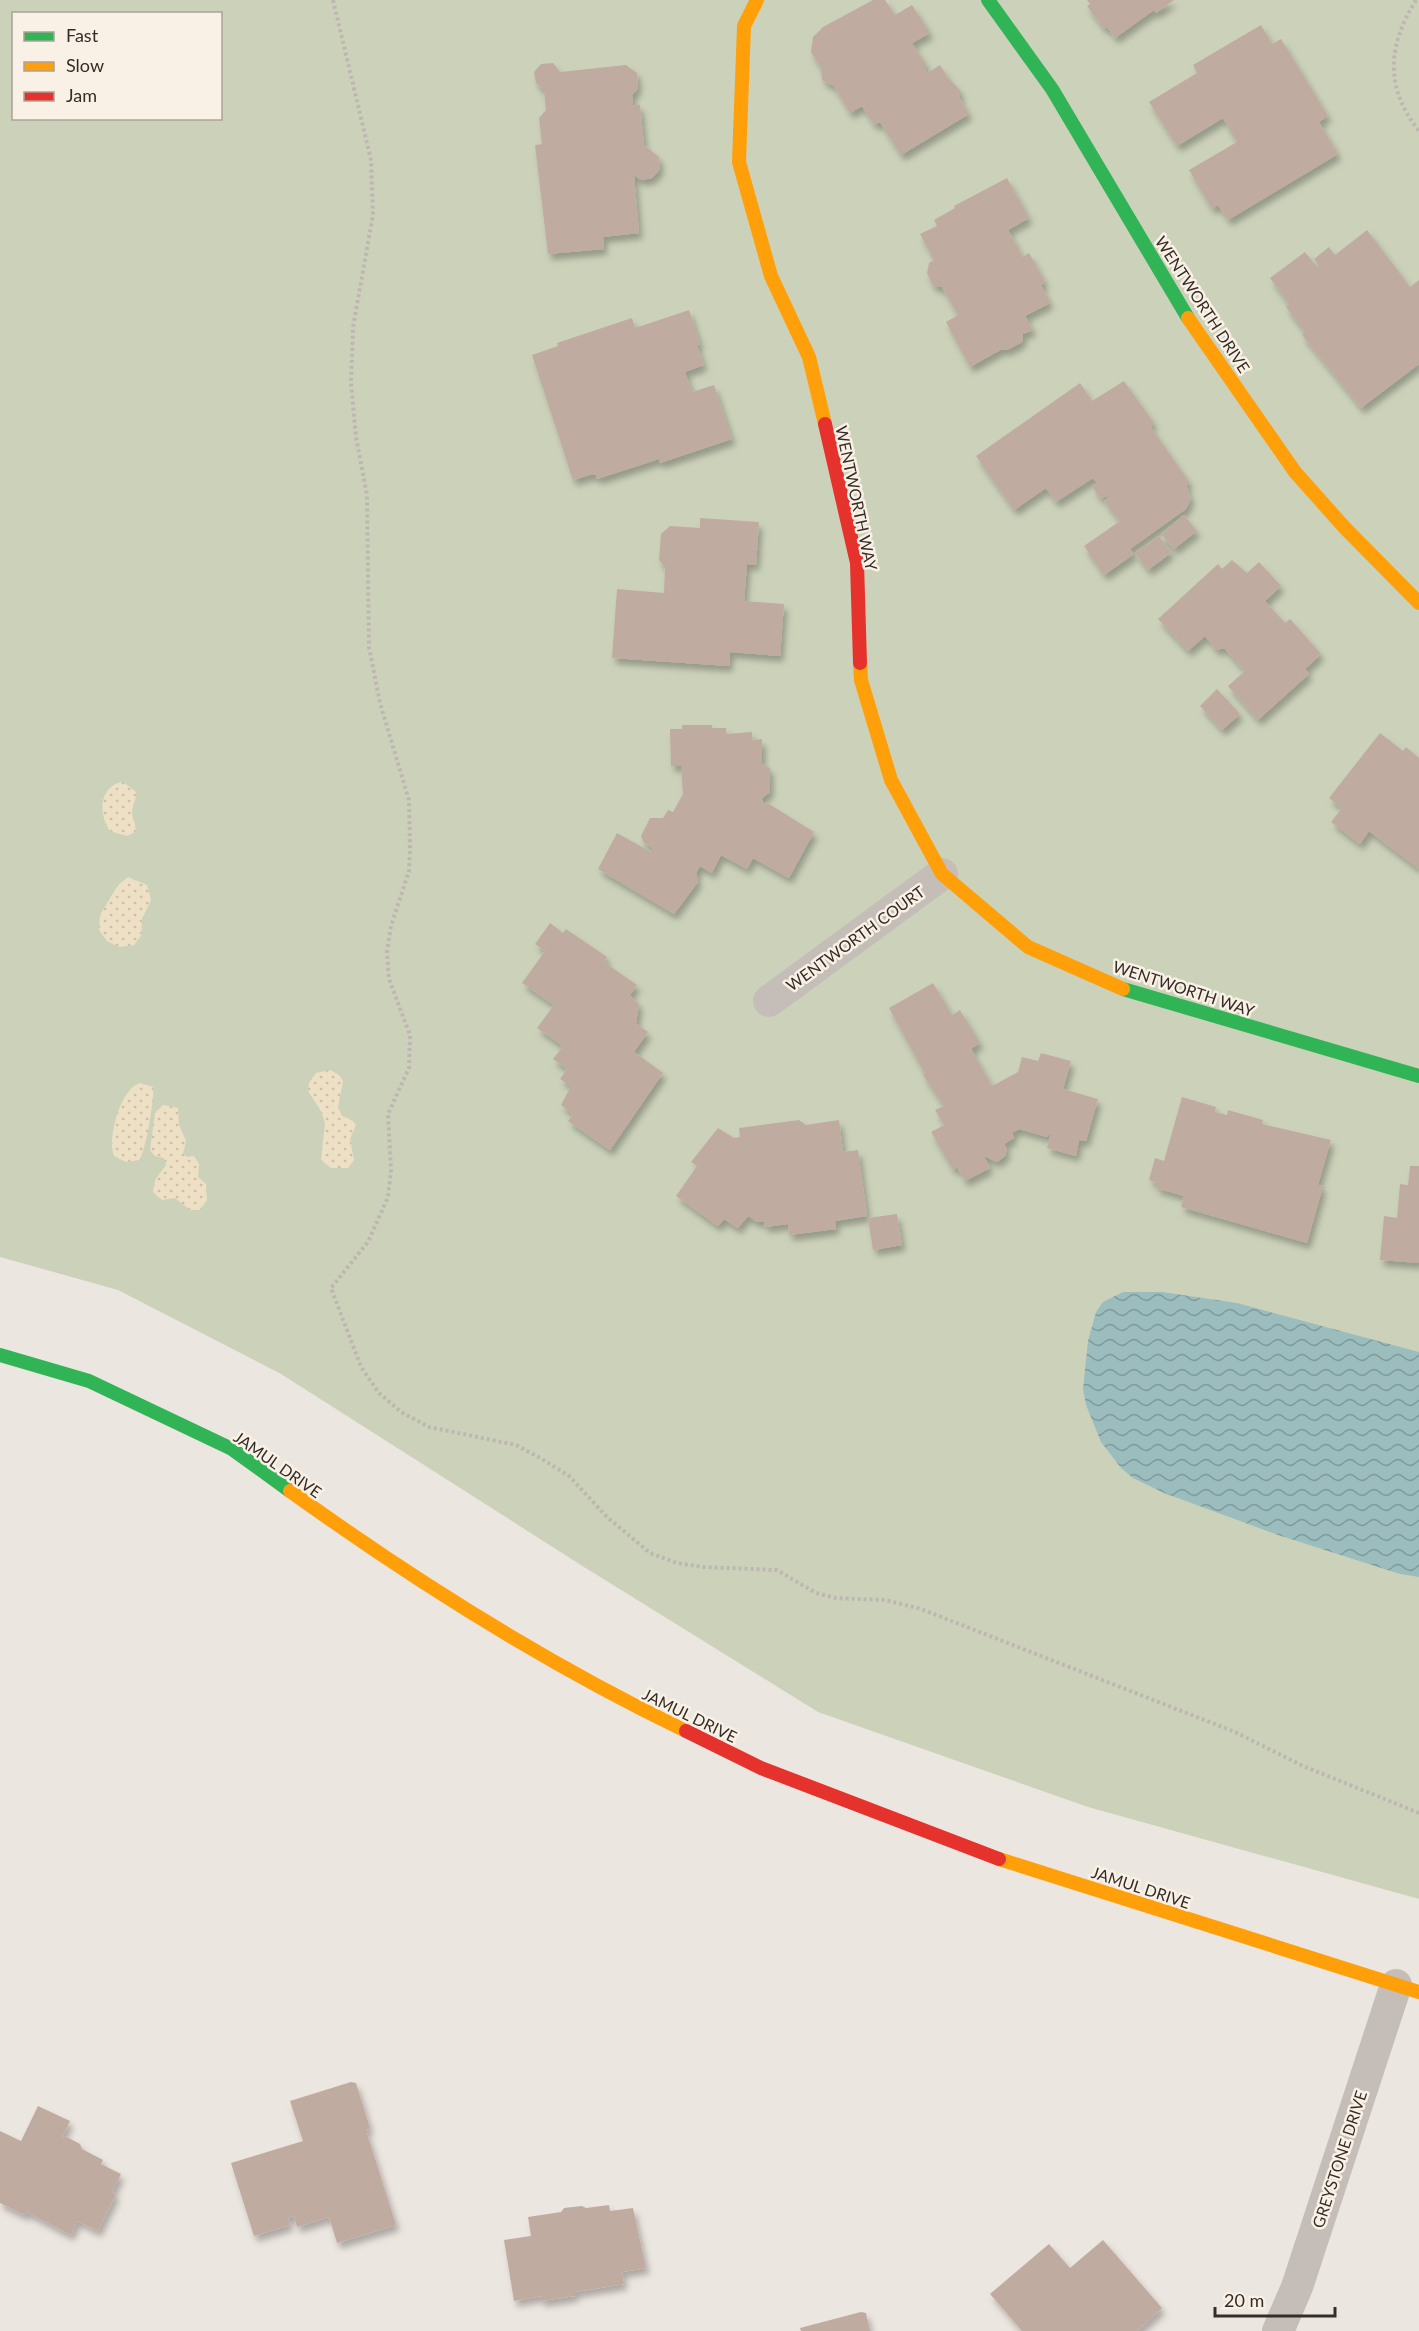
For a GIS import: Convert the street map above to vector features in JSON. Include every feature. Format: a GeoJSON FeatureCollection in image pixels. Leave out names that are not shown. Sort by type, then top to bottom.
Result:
{"type":"FeatureCollection","features":[{"type":"Feature","properties":{"kind":"street","name":"WENTWORTH WAY"},"geometry":{"type":"LineString","coordinates":[[757,0],[744,26],[739,162],[771,276],[812,368],[857,563],[861,680],[891,780],[942,874],[1028,947],[1127,991],[1419,1076]]}},
{"type":"Feature","properties":{"kind":"street","name":"WENTWORTH DRIVE"},"geometry":{"type":"LineString","coordinates":[[988,0],[1052,89],[1191,322],[1295,472],[1344,527],[1419,603]]}},
{"type":"Feature","properties":{"kind":"street","name":"WENTWORTH COURT"},"geometry":{"type":"LineString","coordinates":[[769,1001],[942,874]]}},
{"type":"Feature","properties":{"kind":"street","name":"JAMUL DRIVE"},"geometry":{"type":"LineString","coordinates":[[0,1354],[89,1381],[231,1449],[402,1569],[619,1699],[761,1768],[1006,1862],[1408,1989]]}},
{"type":"Feature","properties":{"kind":"street","name":"GREYSTONE DRIVE"},"geometry":{"type":"LineString","coordinates":[[1278,2331],[1297,2287],[1408,1989]]}},
{"type":"Feature","properties":{"kind":"path"},"geometry":{"type":"LineString","coordinates":[[333,0],[340,34],[361,106],[374,188],[373,215],[351,353],[353,411],[368,495],[369,647],[380,703],[409,800],[409,871],[391,926],[387,952],[392,990],[410,1035],[409,1068],[388,1113],[391,1170],[388,1197],[368,1242],[331,1288],[361,1366],[379,1393],[401,1412],[429,1427],[516,1445],[569,1476],[607,1517],[650,1553],[677,1563],[703,1568],[777,1570],[816,1593],[836,1598],[885,1600],[921,1609],[1235,1732],[1304,1766],[1419,1813]]}},
{"type":"Feature","properties":{"kind":"path"},"geometry":{"type":"LineString","coordinates":[[1416,0],[1396,41],[1394,67],[1396,89],[1404,110],[1419,131]]}},
{"type":"Feature","properties":{"kind":"green space"},"geometry":{"type":"Polygon","coordinates":[[[0,0],[1419,0],[1419,1899],[1088,1807],[818,1712],[584,1567],[281,1374],[118,1290],[0,1257],[0,0]]]}},
{"type":"Feature","properties":{"kind":"sand"},"geometry":{"type":"Polygon","coordinates":[[[123,782],[136,792],[132,812],[135,832],[127,836],[110,831],[103,809],[105,795],[109,789],[123,782]]]}},
{"type":"Feature","properties":{"kind":"sand"},"geometry":{"type":"Polygon","coordinates":[[[128,877],[147,885],[151,900],[142,919],[141,936],[134,945],[119,947],[107,941],[99,930],[100,915],[118,885],[128,877]]]}},
{"type":"Feature","properties":{"kind":"sand"},"geometry":{"type":"Polygon","coordinates":[[[330,1070],[339,1075],[343,1081],[338,1107],[342,1116],[352,1120],[356,1125],[350,1139],[354,1160],[348,1168],[331,1168],[321,1160],[325,1123],[321,1111],[308,1091],[309,1083],[316,1073],[330,1070]]]}},
{"type":"Feature","properties":{"kind":"sand"},"geometry":{"type":"Polygon","coordinates":[[[140,1083],[153,1087],[149,1125],[139,1160],[126,1162],[114,1156],[112,1138],[121,1104],[133,1087],[140,1083]]]}},
{"type":"Feature","properties":{"kind":"sand"},"geometry":{"type":"Polygon","coordinates":[[[163,1105],[178,1108],[179,1125],[186,1141],[183,1154],[187,1157],[194,1156],[199,1164],[198,1177],[206,1184],[207,1200],[200,1210],[190,1210],[175,1198],[162,1200],[153,1192],[155,1180],[166,1165],[164,1158],[155,1156],[150,1150],[155,1113],[163,1105]]]}},
{"type":"Feature","properties":{"kind":"water"},"geometry":{"type":"Polygon","coordinates":[[[1123,1292],[1162,1292],[1237,1303],[1419,1352],[1419,1577],[1400,1574],[1278,1535],[1164,1493],[1133,1478],[1121,1468],[1101,1442],[1086,1405],[1083,1389],[1088,1341],[1096,1312],[1103,1302],[1123,1292]]]}},
{"type":"Feature","properties":{"kind":"building"},"geometry":{"type":"Polygon","coordinates":[[[873,0],[885,0],[895,15],[912,5],[930,33],[912,43],[927,66],[924,67],[927,73],[940,65],[948,78],[960,90],[960,99],[969,114],[901,155],[880,122],[874,125],[862,106],[850,113],[834,86],[822,80],[821,68],[811,52],[813,37],[823,27],[873,0]]]}},
{"type":"Feature","properties":{"kind":"building"},"geometry":{"type":"Polygon","coordinates":[[[1087,0],[1174,0],[1156,13],[1154,10],[1115,38],[1107,27],[1104,29],[1087,6],[1090,4],[1087,0]]]}},
{"type":"Feature","properties":{"kind":"building"},"geometry":{"type":"Polygon","coordinates":[[[1261,25],[1272,44],[1281,39],[1328,116],[1319,122],[1338,154],[1228,220],[1218,205],[1212,209],[1189,170],[1237,142],[1223,118],[1177,146],[1149,102],[1197,73],[1193,65],[1261,25]]]}},
{"type":"Feature","properties":{"kind":"building"},"geometry":{"type":"Polygon","coordinates":[[[553,63],[560,72],[626,65],[637,73],[638,88],[632,95],[633,105],[640,105],[644,145],[659,157],[660,169],[652,178],[641,180],[634,175],[639,233],[603,237],[604,249],[548,254],[535,145],[542,144],[539,118],[546,110],[544,90],[536,83],[534,72],[541,64],[553,63]]]}},
{"type":"Feature","properties":{"kind":"building"},"geometry":{"type":"Polygon","coordinates":[[[1007,178],[1029,218],[1008,230],[1023,257],[1029,253],[1045,282],[1041,285],[1050,303],[1025,316],[1033,330],[1023,334],[1022,342],[1007,350],[1002,349],[970,367],[946,322],[958,315],[942,287],[933,286],[927,273],[929,263],[934,260],[920,234],[937,226],[934,220],[955,208],[954,206],[1007,178]]]}},
{"type":"Feature","properties":{"kind":"building"},"geometry":{"type":"Polygon","coordinates":[[[1367,230],[1410,287],[1419,280],[1419,364],[1361,408],[1302,335],[1305,332],[1286,307],[1289,304],[1270,278],[1305,252],[1318,268],[1314,259],[1329,247],[1335,255],[1367,230]]]}},
{"type":"Feature","properties":{"kind":"building"},"geometry":{"type":"Polygon","coordinates":[[[689,310],[704,365],[685,372],[692,392],[714,385],[732,439],[660,463],[659,459],[597,479],[596,475],[590,475],[573,480],[532,355],[558,346],[557,343],[632,318],[635,328],[689,310]]]}},
{"type":"Feature","properties":{"kind":"building"},"geometry":{"type":"Polygon","coordinates":[[[1124,381],[1154,423],[1150,426],[1190,483],[1186,485],[1191,499],[1186,509],[1130,549],[1134,554],[1104,575],[1084,546],[1120,521],[1104,501],[1108,498],[1106,496],[1101,499],[1092,487],[1097,483],[1093,478],[1056,502],[1046,488],[1014,510],[976,456],[1080,383],[1092,401],[1124,381]]]}},
{"type":"Feature","properties":{"kind":"building"},"geometry":{"type":"Polygon","coordinates":[[[1184,515],[1197,531],[1174,549],[1161,534],[1184,515]]]}},
{"type":"Feature","properties":{"kind":"building"},"geometry":{"type":"Polygon","coordinates":[[[700,518],[759,522],[756,565],[747,564],[744,601],[784,604],[780,656],[730,652],[729,666],[612,658],[617,589],[664,593],[665,567],[659,560],[661,534],[670,526],[700,528],[700,518]]]}},
{"type":"Feature","properties":{"kind":"building"},"geometry":{"type":"Polygon","coordinates":[[[1159,536],[1171,553],[1148,570],[1135,553],[1159,536]]]}},
{"type":"Feature","properties":{"kind":"building"},"geometry":{"type":"Polygon","coordinates":[[[1232,560],[1247,573],[1259,562],[1281,586],[1265,601],[1285,623],[1290,619],[1321,654],[1305,669],[1309,674],[1258,720],[1228,686],[1245,671],[1224,648],[1216,650],[1205,636],[1188,651],[1158,619],[1218,564],[1222,569],[1232,560]]]}},
{"type":"Feature","properties":{"kind":"building"},"geometry":{"type":"Polygon","coordinates":[[[1217,689],[1240,714],[1222,730],[1200,706],[1217,689]]]}},
{"type":"Feature","properties":{"kind":"building"},"geometry":{"type":"Polygon","coordinates":[[[682,725],[712,725],[712,728],[726,728],[726,734],[752,732],[752,740],[762,739],[762,764],[770,768],[770,792],[762,798],[764,806],[766,802],[814,832],[789,878],[753,858],[747,869],[721,855],[712,873],[700,866],[696,873],[698,882],[674,914],[598,869],[617,833],[651,852],[653,848],[644,843],[641,836],[650,818],[663,818],[668,810],[673,812],[683,794],[681,766],[671,766],[670,729],[682,729],[682,725]]]}},
{"type":"Feature","properties":{"kind":"building"},"geometry":{"type":"Polygon","coordinates":[[[1380,733],[1403,751],[1406,747],[1419,758],[1419,869],[1369,831],[1360,844],[1331,822],[1342,808],[1329,798],[1380,733]]]}},
{"type":"Feature","properties":{"kind":"building"},"geometry":{"type":"Polygon","coordinates":[[[550,923],[563,933],[566,929],[607,957],[604,962],[637,985],[630,995],[639,1004],[636,1024],[648,1032],[634,1052],[663,1073],[610,1150],[568,1121],[573,1114],[561,1105],[571,1086],[560,1079],[567,1069],[553,1059],[563,1046],[537,1028],[554,1005],[522,983],[545,951],[535,944],[550,923]]]}},
{"type":"Feature","properties":{"kind":"building"},"geometry":{"type":"Polygon","coordinates":[[[933,983],[952,1015],[960,1010],[980,1043],[971,1049],[992,1086],[1018,1072],[1022,1057],[1038,1061],[1041,1053],[1071,1061],[1063,1089],[1098,1099],[1086,1141],[1079,1140],[1076,1156],[1047,1148],[1051,1132],[1047,1137],[1019,1129],[1012,1133],[1014,1138],[1004,1144],[1007,1149],[1005,1156],[997,1162],[984,1156],[990,1168],[965,1181],[957,1167],[953,1170],[931,1132],[944,1125],[935,1110],[944,1106],[923,1075],[925,1074],[889,1008],[933,983]]]}},
{"type":"Feature","properties":{"kind":"building"},"geometry":{"type":"Polygon","coordinates":[[[1182,1097],[1216,1107],[1215,1112],[1227,1115],[1228,1110],[1263,1120],[1262,1124],[1331,1140],[1318,1185],[1323,1186],[1307,1243],[1181,1207],[1184,1196],[1156,1188],[1157,1183],[1149,1180],[1155,1158],[1164,1161],[1182,1097]]]}},
{"type":"Feature","properties":{"kind":"building"},"geometry":{"type":"Polygon","coordinates":[[[799,1120],[806,1125],[839,1120],[843,1152],[858,1150],[867,1216],[835,1221],[836,1229],[789,1235],[788,1224],[765,1227],[764,1221],[757,1222],[748,1216],[738,1228],[724,1219],[718,1226],[676,1196],[697,1166],[691,1162],[718,1128],[734,1138],[740,1137],[739,1128],[799,1120]]]}},
{"type":"Feature","properties":{"kind":"building"},"geometry":{"type":"Polygon","coordinates":[[[1410,1166],[1419,1166],[1419,1263],[1380,1260],[1384,1216],[1397,1218],[1400,1184],[1408,1185],[1410,1166]]]}},
{"type":"Feature","properties":{"kind":"building"},"geometry":{"type":"Polygon","coordinates":[[[897,1214],[902,1245],[873,1250],[868,1218],[897,1214]]]}},
{"type":"Feature","properties":{"kind":"building"},"geometry":{"type":"Polygon","coordinates":[[[351,2082],[356,2083],[370,2128],[366,2130],[396,2225],[337,2243],[329,2217],[297,2227],[294,2216],[288,2218],[290,2225],[254,2236],[231,2163],[303,2141],[290,2101],[351,2082]]]}},
{"type":"Feature","properties":{"kind":"building"},"geometry":{"type":"Polygon","coordinates":[[[38,2106],[70,2121],[62,2138],[65,2136],[80,2144],[82,2149],[103,2160],[101,2164],[121,2174],[112,2192],[116,2194],[98,2231],[77,2221],[71,2235],[27,2212],[25,2215],[0,2203],[0,2131],[21,2141],[38,2106]]]}},
{"type":"Feature","properties":{"kind":"building"},"geometry":{"type":"Polygon","coordinates":[[[609,2205],[610,2211],[633,2208],[646,2268],[622,2272],[624,2284],[575,2292],[575,2296],[541,2301],[541,2296],[514,2301],[504,2240],[531,2236],[528,2217],[561,2212],[564,2208],[609,2205]]]}},
{"type":"Feature","properties":{"kind":"building"},"geometry":{"type":"Polygon","coordinates":[[[1103,2240],[1162,2308],[1137,2331],[1022,2331],[990,2294],[1049,2244],[1070,2268],[1103,2240]]]}},
{"type":"Feature","properties":{"kind":"building"},"geometry":{"type":"Polygon","coordinates":[[[861,2312],[866,2313],[870,2331],[801,2331],[800,2328],[861,2312]]]}},
{"type":"Feature","properties":{"kind":"traffic: fast"},"geometry":{"type":"LineString","coordinates":[[988,0],[1052,89],[1188,318]]}},
{"type":"Feature","properties":{"kind":"traffic: fast"},"geometry":{"type":"LineString","coordinates":[[1123,989],[1419,1076]]}},
{"type":"Feature","properties":{"kind":"traffic: fast"},"geometry":{"type":"LineString","coordinates":[[0,1355],[89,1381],[232,1449],[290,1491]]}},
{"type":"Feature","properties":{"kind":"traffic: slow"},"geometry":{"type":"LineString","coordinates":[[757,0],[744,26],[739,162],[771,276],[809,357],[825,424]]}},
{"type":"Feature","properties":{"kind":"traffic: slow"},"geometry":{"type":"LineString","coordinates":[[1188,318],[1295,472],[1344,527],[1419,603]]}},
{"type":"Feature","properties":{"kind":"traffic: slow"},"geometry":{"type":"LineString","coordinates":[[860,663],[861,680],[891,780],[942,874],[1028,947],[1123,989]]}},
{"type":"Feature","properties":{"kind":"traffic: slow"},"geometry":{"type":"LineString","coordinates":[[290,1491],[385,1557],[483,1620],[583,1678],[686,1731]]}},
{"type":"Feature","properties":{"kind":"traffic: slow"},"geometry":{"type":"LineString","coordinates":[[999,1859],[1419,1992]]}},
{"type":"Feature","properties":{"kind":"traffic: jam"},"geometry":{"type":"LineString","coordinates":[[825,424],[857,563],[860,663]]}},
{"type":"Feature","properties":{"kind":"traffic: jam"},"geometry":{"type":"LineString","coordinates":[[686,1731],[761,1768],[999,1859]]}}]}
